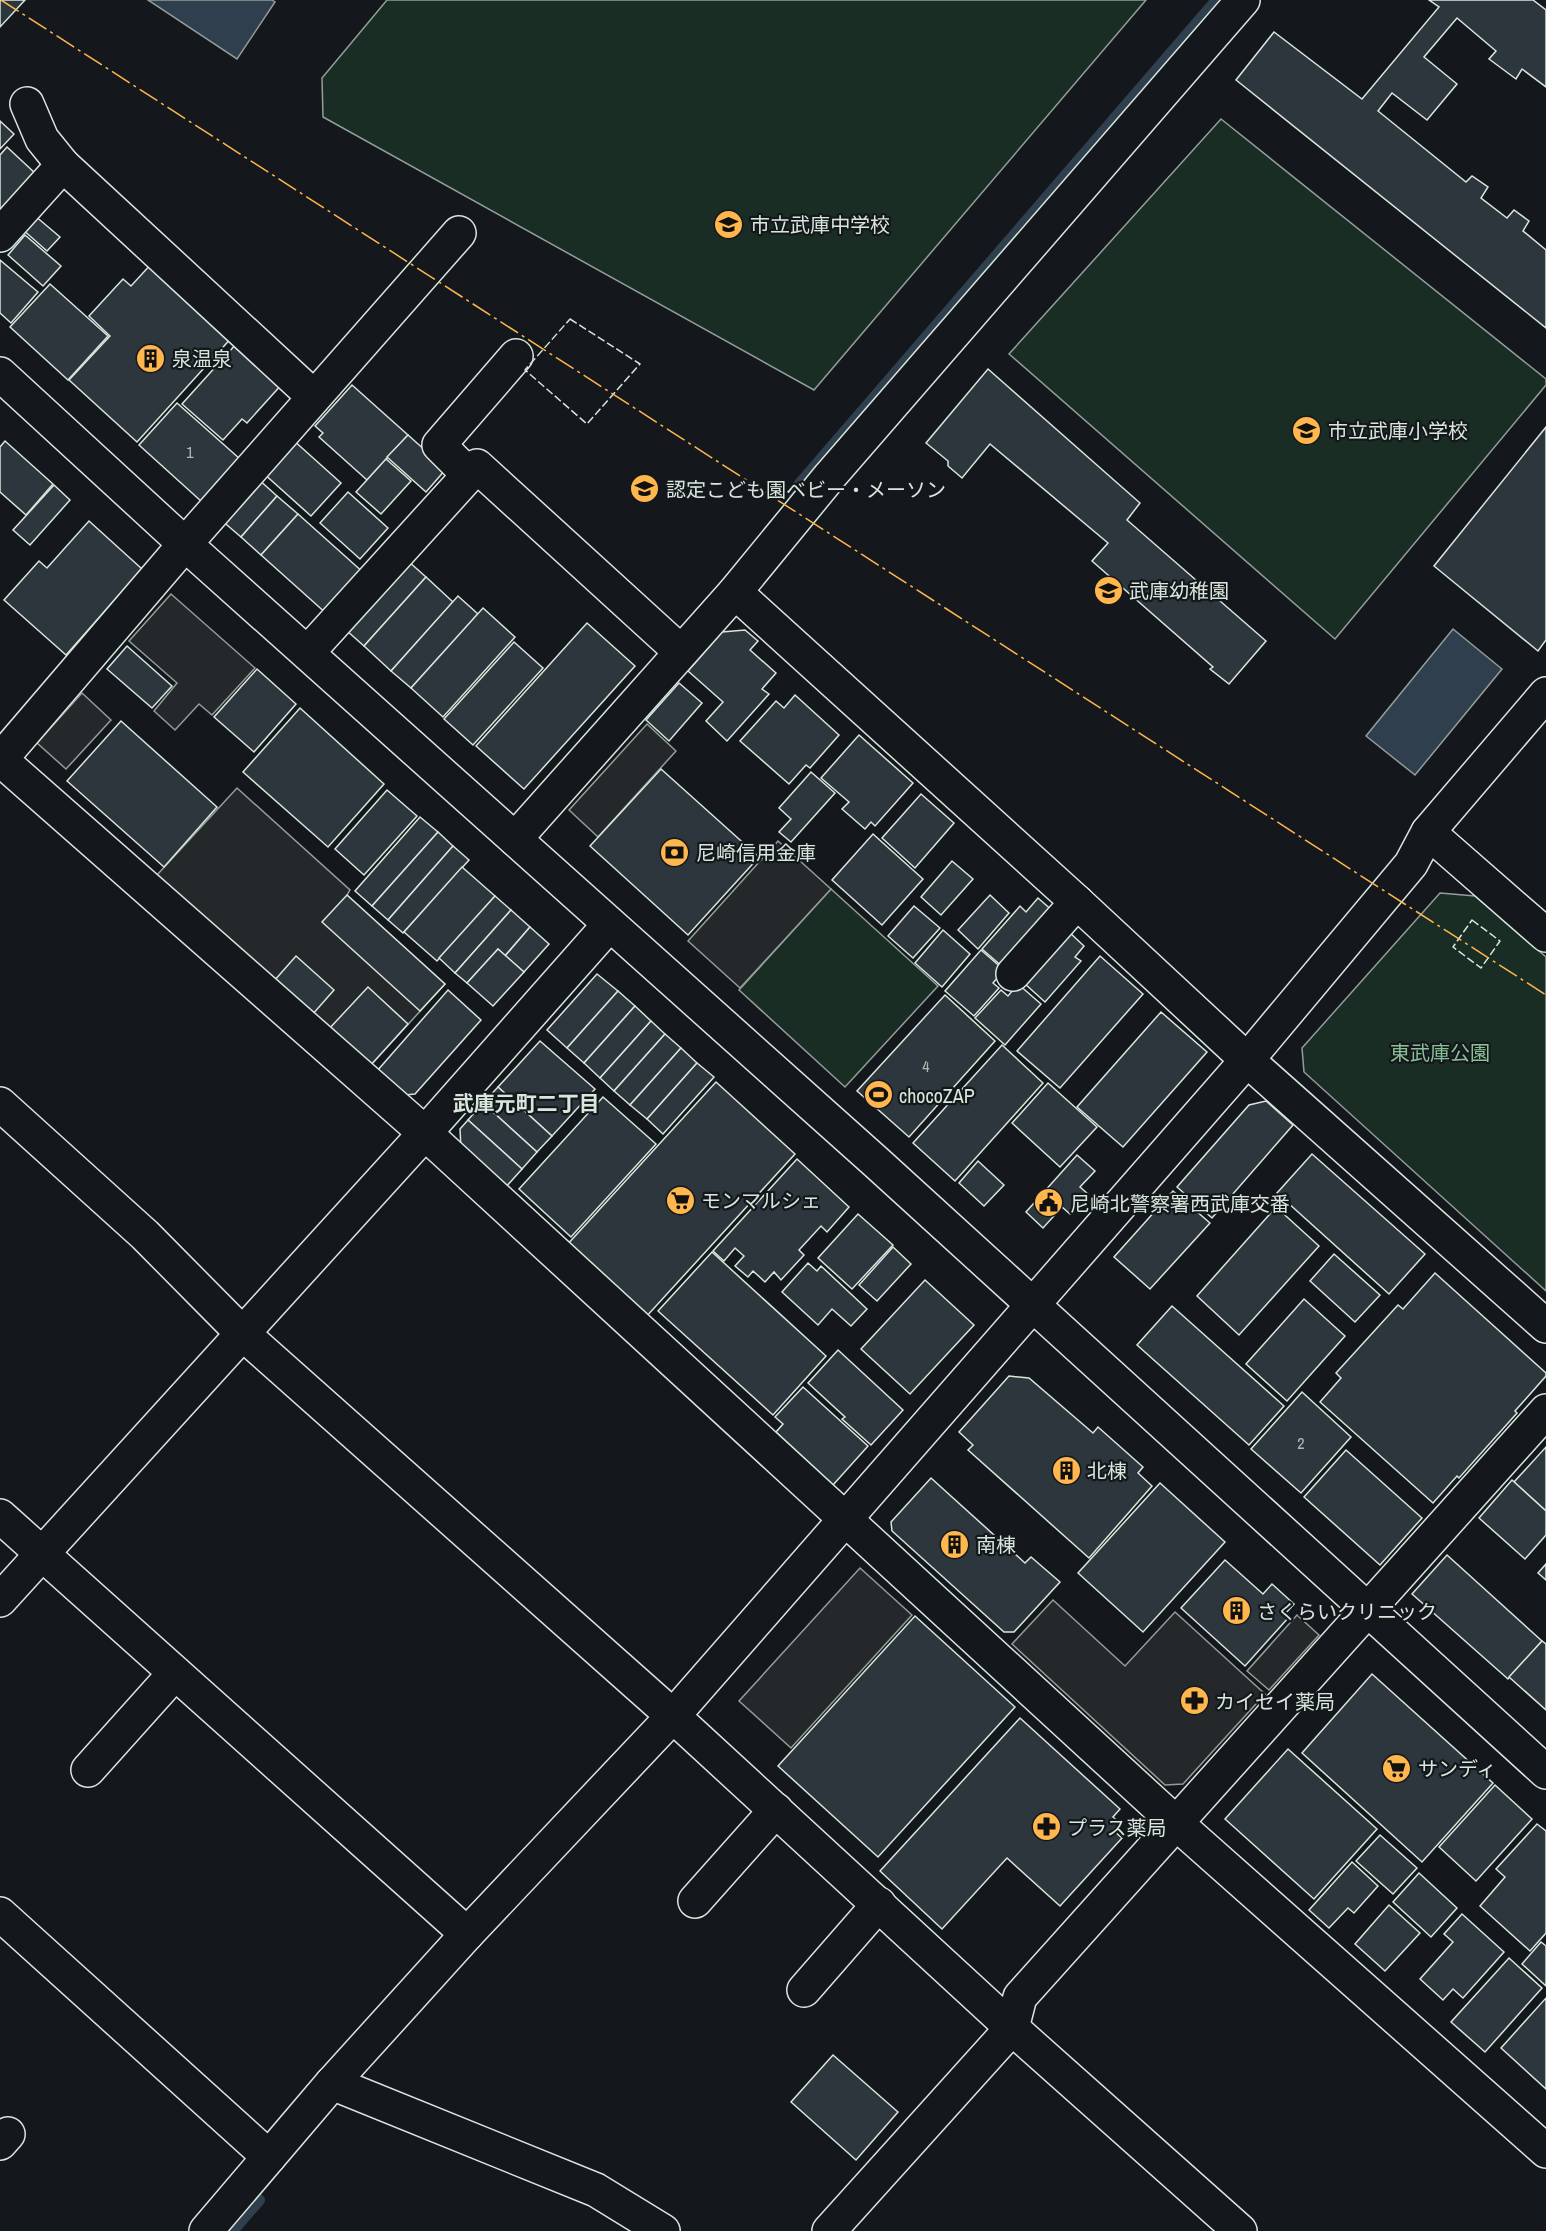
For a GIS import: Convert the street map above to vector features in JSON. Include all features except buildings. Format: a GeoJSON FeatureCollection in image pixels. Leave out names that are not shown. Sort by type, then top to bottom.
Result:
{"type":"FeatureCollection","features":[{"type":"Feature","properties":{"kind":"street"},"geometry":{"type":"LineString","coordinates":[[515,839],[735,592],[830,476],[1243,0]]}},
{"type":"Feature","properties":{"kind":"street"},"geometry":{"type":"LineString","coordinates":[[27,104],[42,139],[63,165],[314,397]]}},
{"type":"Feature","properties":{"kind":"street"},"geometry":{"type":"LineString","coordinates":[[0,236],[63,165]]}},
{"type":"Feature","properties":{"kind":"street"},"geometry":{"type":"LineString","coordinates":[[459,233],[185,544],[0,759],[425,1133],[1176,1823],[1546,2151]]}},
{"type":"Feature","properties":{"kind":"street"},"geometry":{"type":"LineString","coordinates":[[468,475],[439,445],[516,356]]}},
{"type":"Feature","properties":{"kind":"street"},"geometry":{"type":"LineString","coordinates":[[0,374],[185,544],[876,1162],[1546,1772]]}},
{"type":"Feature","properties":{"kind":"street"},"geometry":{"type":"LineString","coordinates":[[308,652],[477,466],[681,652]]}},
{"type":"Feature","properties":{"kind":"street"},"geometry":{"type":"LineString","coordinates":[[735,592],[1077,902],[1247,1060],[1546,1326]]}},
{"type":"Feature","properties":{"kind":"street"},"geometry":{"type":"LineString","coordinates":[[206,2231],[332,2083],[467,1934],[673,1716],[1034,1305],[1247,1060],[1411,864],[1428,832],[1546,694]]}},
{"type":"Feature","properties":{"kind":"street"},"geometry":{"type":"LineString","coordinates":[[1428,832],[1546,935]]}},
{"type":"Feature","properties":{"kind":"street"},"geometry":{"type":"LineString","coordinates":[[1012,974],[1077,902]]}},
{"type":"Feature","properties":{"kind":"street"},"geometry":{"type":"LineString","coordinates":[[0,1600],[425,1133],[609,925]]}},
{"type":"Feature","properties":{"kind":"street"},"geometry":{"type":"LineString","coordinates":[[0,1104],[145,1235],[242,1333],[673,1716],[1012,2028],[1240,2231]]}},
{"type":"Feature","properties":{"kind":"street"},"geometry":{"type":"LineString","coordinates":[[829,2231],[1012,2028],[1020,1997],[1546,1411]]}},
{"type":"Feature","properties":{"kind":"street"},"geometry":{"type":"LineString","coordinates":[[0,1516],[467,1934]]}},
{"type":"Feature","properties":{"kind":"street"},"geometry":{"type":"LineString","coordinates":[[88,1770],[175,1673]]}},
{"type":"Feature","properties":{"kind":"street"},"geometry":{"type":"LineString","coordinates":[[695,1900],[776,1810]]}},
{"type":"Feature","properties":{"kind":"street"},"geometry":{"type":"LineString","coordinates":[[804,1990],[879,1904]]}},
{"type":"Feature","properties":{"kind":"street"},"geometry":{"type":"LineString","coordinates":[[0,1914],[269,2157]]}},
{"type":"Feature","properties":{"kind":"street"},"geometry":{"type":"LineString","coordinates":[[332,2083],[596,2190],[663,2231]]}},
{"type":"Feature","properties":{"kind":"green space","name":"市立武庫中学校"},"geometry":{"type":"Polygon","coordinates":[[[387,0],[1146,0],[814,390],[323,117],[322,78],[387,0]]]}},
{"type":"Feature","properties":{"kind":"green space"},"geometry":{"type":"Polygon","coordinates":[[[1221,119],[1546,379],[1546,385],[1335,639],[1009,354],[1221,119]]]}},
{"type":"Feature","properties":{"kind":"green space"},"geometry":{"type":"Polygon","coordinates":[[[831,889],[938,986],[845,1087],[739,990],[831,889]]]}},
{"type":"Feature","properties":{"kind":"green space","name":"東武庫公園"},"geometry":{"type":"Polygon","coordinates":[[[1440,893],[1475,896],[1546,957],[1546,1291],[1304,1072],[1302,1048],[1440,893]]]}},
{"type":"Feature","properties":{"kind":"shaded area"},"geometry":{"type":"Polygon","coordinates":[[[171,594],[255,668],[212,715],[199,704],[175,730],[154,711],[177,683],[129,641],[171,594]]]}},
{"type":"Feature","properties":{"kind":"shaded area"},"geometry":{"type":"Polygon","coordinates":[[[82,693],[111,720],[66,769],[37,743],[82,693]]]}},
{"type":"Feature","properties":{"kind":"shaded area"},"geometry":{"type":"Polygon","coordinates":[[[647,724],[676,751],[598,837],[569,810],[647,724]]]}},
{"type":"Feature","properties":{"kind":"shaded area"},"geometry":{"type":"Polygon","coordinates":[[[237,788],[350,890],[347,895],[445,984],[369,1067],[157,875],[237,788]]]}},
{"type":"Feature","properties":{"kind":"shaded area"},"geometry":{"type":"Polygon","coordinates":[[[778,841],[831,889],[740,988],[688,941],[778,841]]]}},
{"type":"Feature","properties":{"kind":"shaded area"},"geometry":{"type":"Polygon","coordinates":[[[860,1568],[912,1615],[791,1748],[739,1701],[860,1568]]]}},
{"type":"Feature","properties":{"kind":"shaded area"},"geometry":{"type":"Polygon","coordinates":[[[1053,1600],[1125,1666],[1175,1612],[1265,1694],[1183,1784],[1165,1785],[1012,1644],[1053,1600]]]}},
{"type":"Feature","properties":{"kind":"shaded area"},"geometry":{"type":"Polygon","coordinates":[[[1297,1615],[1319,1635],[1269,1690],[1247,1671],[1297,1615]]]}},
{"type":"Feature","properties":{"kind":"water"},"geometry":{"type":"Polygon","coordinates":[[[148,0],[272,0],[275,2],[237,59],[148,0]]]}},
{"type":"Feature","properties":{"kind":"water"},"geometry":{"type":"Polygon","coordinates":[[[1453,629],[1502,669],[1415,775],[1366,736],[1453,629]]]}},
{"type":"Feature","properties":{"kind":"waterway"},"geometry":{"type":"LineString","coordinates":[[793,492],[1217,0]]}},
{"type":"Feature","properties":{"kind":"waterway"},"geometry":{"type":"LineString","coordinates":[[232,2231],[259,2200]]}},
{"type":"Feature","properties":{"kind":"fence"},"geometry":{"type":"LineString","coordinates":[[570,319],[640,364],[587,424],[525,370],[570,319]]}},
{"type":"Feature","properties":{"kind":"fence"},"geometry":{"type":"LineString","coordinates":[[1472,920],[1500,941],[1481,968],[1453,947],[1472,920]]}},
{"type":"Feature","properties":{"kind":"power"},"geometry":{"type":"LineString","coordinates":[[1,0],[1546,995]]}},
{"type":"Feature","properties":{"kind":"place","name":"市立武庫中学校"},"geometry":{"type":"Point","coordinates":[729,224]}},
{"type":"Feature","properties":{"kind":"place","name":"泉温泉"},"geometry":{"type":"Point","coordinates":[151,358]}},
{"type":"Feature","properties":{"kind":"place","name":"市立武庫小学校"},"geometry":{"type":"Point","coordinates":[1307,430]}},
{"type":"Feature","properties":{"kind":"place","name":"認定こども園ベビー・メーソン"},"geometry":{"type":"Point","coordinates":[645,489]}},
{"type":"Feature","properties":{"kind":"place","name":"武庫幼稚園"},"geometry":{"type":"Point","coordinates":[1108,590]}},
{"type":"Feature","properties":{"kind":"place","name":"尼崎信用金庫"},"geometry":{"type":"Point","coordinates":[675,852]}},
{"type":"Feature","properties":{"kind":"place","name":"chocoZAP"},"geometry":{"type":"Point","coordinates":[878,1095]}},
{"type":"Feature","properties":{"kind":"place","name":"モンマルシェ"},"geometry":{"type":"Point","coordinates":[680,1200]}},
{"type":"Feature","properties":{"kind":"place","name":"尼崎北警察署西武庫交番"},"geometry":{"type":"Point","coordinates":[1049,1203]}},
{"type":"Feature","properties":{"kind":"place","name":"北棟"},"geometry":{"type":"Point","coordinates":[1066,1470]}},
{"type":"Feature","properties":{"kind":"place","name":"南棟"},"geometry":{"type":"Point","coordinates":[955,1544]}},
{"type":"Feature","properties":{"kind":"place","name":"さくらいクリニック"},"geometry":{"type":"Point","coordinates":[1236,1611]}},
{"type":"Feature","properties":{"kind":"place","name":"カイセイ薬局"},"geometry":{"type":"Point","coordinates":[1194,1701]}},
{"type":"Feature","properties":{"kind":"place","name":"サンディ"},"geometry":{"type":"Point","coordinates":[1397,1768]}},
{"type":"Feature","properties":{"kind":"place","name":"プラス薬局"},"geometry":{"type":"Point","coordinates":[1046,1827]}},
{"type":"Feature","properties":{"kind":"district","name":"武庫元町二丁目"},"geometry":{"type":"Point","coordinates":[526,1103]}}]}
